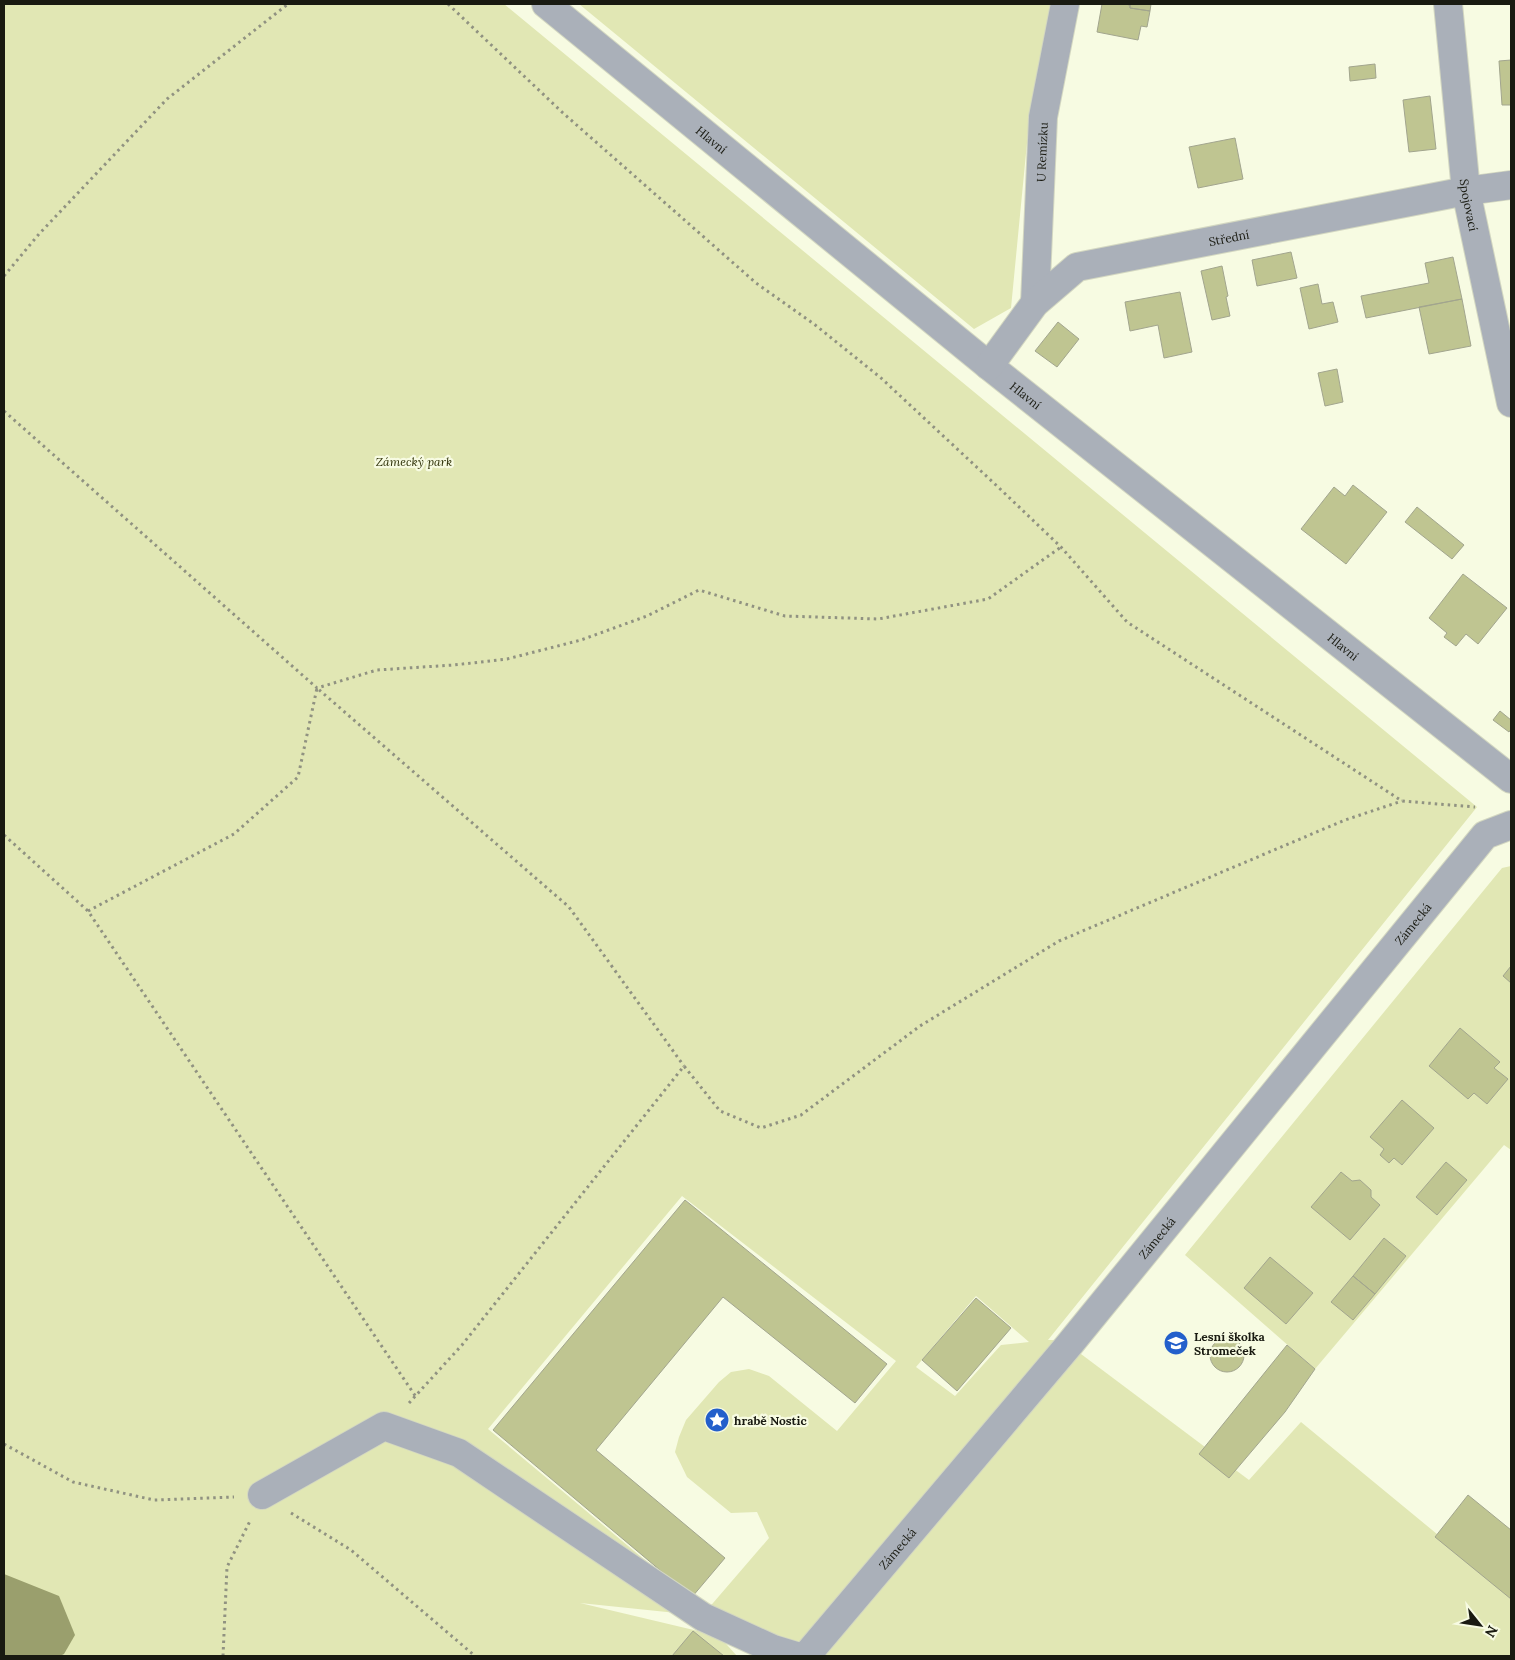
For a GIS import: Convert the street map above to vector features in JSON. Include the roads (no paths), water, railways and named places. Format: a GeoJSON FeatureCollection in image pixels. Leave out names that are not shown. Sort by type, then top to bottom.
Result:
{"type":"FeatureCollection","features":[{"type":"Feature","properties":{"kind":"street","name":"Hlavní"},"geometry":{"type":"LineString","coordinates":[[546,4],[989,366],[1511,779]]}},
{"type":"Feature","properties":{"kind":"street","name":"U Remízku"},"geometry":{"type":"LineString","coordinates":[[1035,302],[1043,117],[1065,4]]}},
{"type":"Feature","properties":{"kind":"street","name":"Spojovací"},"geometry":{"type":"LineString","coordinates":[[1448,4],[1466,192],[1511,403]]}},
{"type":"Feature","properties":{"kind":"street","name":"Střední"},"geometry":{"type":"LineString","coordinates":[[989,366],[1035,302],[1077,267],[1511,185]]}},
{"type":"Feature","properties":{"kind":"street","name":"Zámecká"},"geometry":{"type":"LineString","coordinates":[[806,1656],[1069,1345],[1485,835],[1511,825]]}},
{"type":"Feature","properties":{"kind":"street"},"geometry":{"type":"LineString","coordinates":[[262,1495],[384,1426],[459,1453],[703,1617],[773,1650],[796,1656]]}},
{"type":"Feature","properties":{"kind":"place","name":"Lesní školka Stromeček"},"geometry":{"type":"Point","coordinates":[1176,1343]}},
{"type":"Feature","properties":{"kind":"place","name":"hrabě Nostic"},"geometry":{"type":"Point","coordinates":[717,1420]}},
{"type":"Feature","properties":{"kind":"park label","name":"Zámecký park"},"geometry":{"type":"Point","coordinates":[414,461]}}]}
